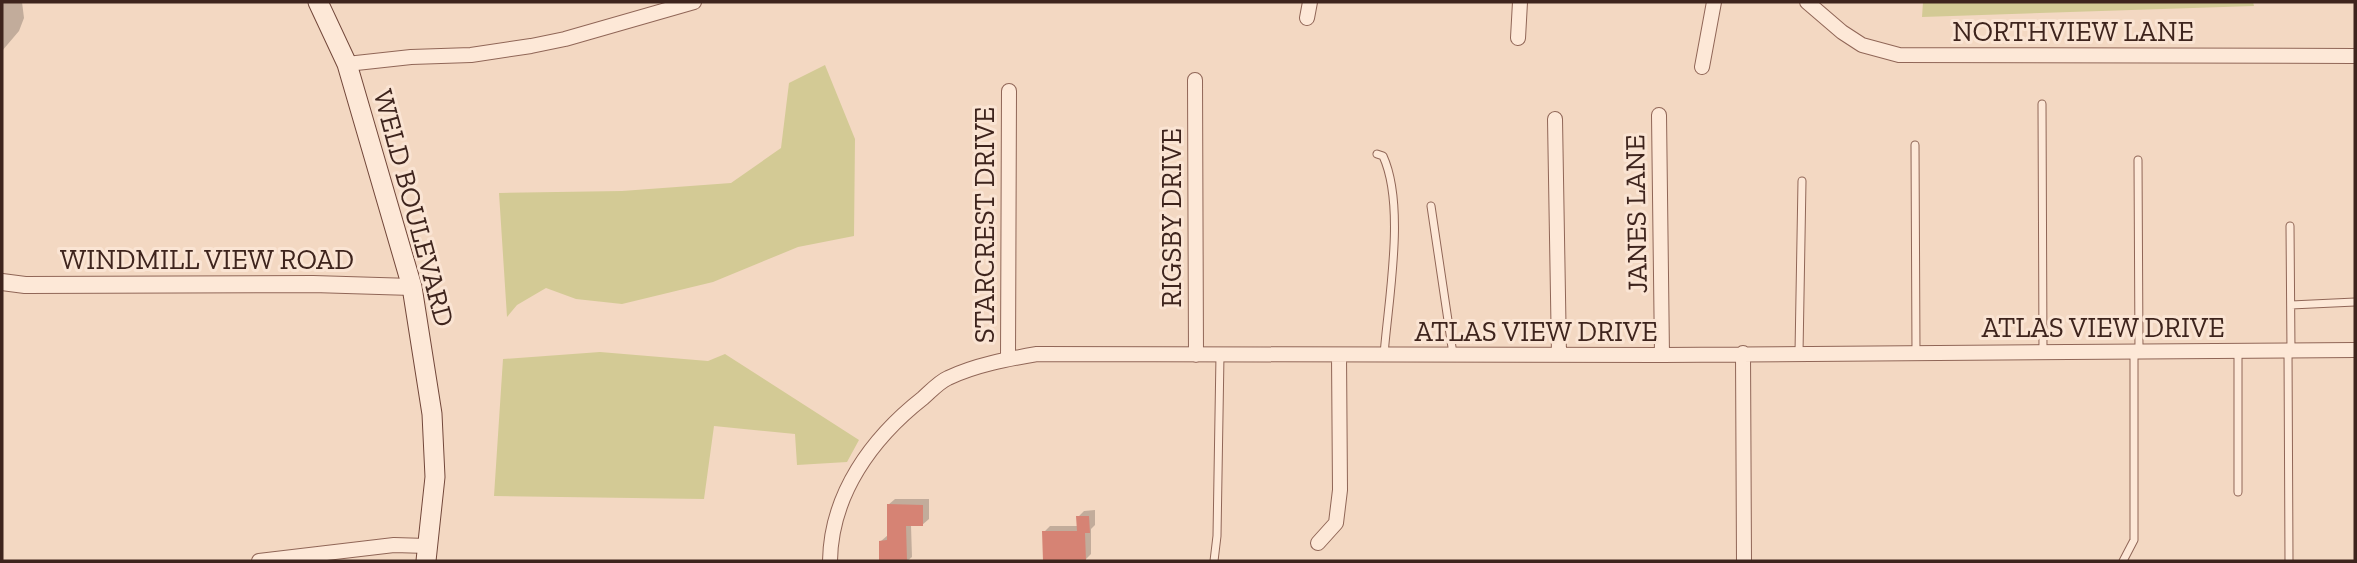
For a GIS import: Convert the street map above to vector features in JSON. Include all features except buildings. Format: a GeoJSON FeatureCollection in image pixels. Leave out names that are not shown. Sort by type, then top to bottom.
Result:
{"type":"FeatureCollection","features":[{"type":"Feature","properties":{"kind":"main road","name":"WELD BOULEVARD"},"geometry":{"type":"LineString","coordinates":[[318,2],[346,64],[411,286],[432,414],[435,477],[427,553]]}},
{"type":"Feature","properties":{"kind":"street"},"geometry":{"type":"LineString","coordinates":[[346,64],[411,57],[471,55],[565,40],[694,2]]}},
{"type":"Feature","properties":{"kind":"street"},"geometry":{"type":"LineString","coordinates":[[1307,18],[1310,2]]}},
{"type":"Feature","properties":{"kind":"street"},"geometry":{"type":"LineString","coordinates":[[1518,38],[1520,2]]}},
{"type":"Feature","properties":{"kind":"street"},"geometry":{"type":"LineString","coordinates":[[1702,68],[1714,2]]}},
{"type":"Feature","properties":{"kind":"street","name":"NORTHVIEW LANE"},"geometry":{"type":"LineString","coordinates":[[1807,2],[1862,45],[1899,55],[2355,56]]}},
{"type":"Feature","properties":{"kind":"street","name":"RIGSBY DRIVE"},"geometry":{"type":"LineString","coordinates":[[1195,80],[1196,355]]}},
{"type":"Feature","properties":{"kind":"street","name":"STARCREST DRIVE"},"geometry":{"type":"LineString","coordinates":[[1008,359],[1009,91]]}},
{"type":"Feature","properties":{"kind":"street","name":"JANES LANE"},"geometry":{"type":"LineString","coordinates":[[1659,115],[1662,355]]}},
{"type":"Feature","properties":{"kind":"street"},"geometry":{"type":"LineString","coordinates":[[1555,119],[1559,355]]}},
{"type":"Feature","properties":{"kind":"street","name":"WINDMILL VIEW ROAD"},"geometry":{"type":"LineString","coordinates":[[2,282],[24,285],[411,286]]}},
{"type":"Feature","properties":{"kind":"street","name":"ATLAS VIEW DRIVE"},"geometry":{"type":"LineString","coordinates":[[830,561],[838,511],[862,460],[896,419],[947,378],[1008,359],[1037,354],[1662,355],[2355,350]]}},
{"type":"Feature","properties":{"kind":"street"},"geometry":{"type":"LineString","coordinates":[[1743,354],[1744,561]]}},
{"type":"Feature","properties":{"kind":"street"},"geometry":{"type":"LineString","coordinates":[[1318,543],[1336,523],[1340,490],[1339,355]]}},
{"type":"Feature","properties":{"kind":"street"},"geometry":{"type":"LineString","coordinates":[[259,561],[394,545],[427,553]]}},
{"type":"Feature","properties":{"kind":"lane"},"geometry":{"type":"LineString","coordinates":[[2042,104],[2043,352]]}},
{"type":"Feature","properties":{"kind":"lane"},"geometry":{"type":"LineString","coordinates":[[1914,145],[1916,352]]}},
{"type":"Feature","properties":{"kind":"lane"},"geometry":{"type":"LineString","coordinates":[[1377,154],[1383,156],[1389,168],[1393,209],[1392,296],[1387,312],[1384,355]]}},
{"type":"Feature","properties":{"kind":"lane"},"geometry":{"type":"LineString","coordinates":[[2123,561],[2134,540],[2138,160]]}},
{"type":"Feature","properties":{"kind":"lane"},"geometry":{"type":"LineString","coordinates":[[1799,352],[1802,181]]}},
{"type":"Feature","properties":{"kind":"lane"},"geometry":{"type":"LineString","coordinates":[[1431,206],[1454,355]]}},
{"type":"Feature","properties":{"kind":"lane"},"geometry":{"type":"LineString","coordinates":[[2290,226],[2290,561]]}},
{"type":"Feature","properties":{"kind":"lane"},"geometry":{"type":"LineString","coordinates":[[2291,305],[2355,302]]}},
{"type":"Feature","properties":{"kind":"lane"},"geometry":{"type":"LineString","coordinates":[[2238,351],[2238,492]]}},
{"type":"Feature","properties":{"kind":"lane"},"geometry":{"type":"LineString","coordinates":[[1214,561],[1220,355]]}},
{"type":"Feature","properties":{"kind":"shaded area"},"geometry":{"type":"Polygon","coordinates":[[[1923,2],[2253,2],[2254,6],[1922,17],[1923,2]]]}},
{"type":"Feature","properties":{"kind":"shaded area"},"geometry":{"type":"Polygon","coordinates":[[[825,65],[855,139],[854,236],[798,247],[713,282],[622,304],[576,299],[546,288],[517,305],[507,317],[499,193],[622,191],[731,183],[781,148],[789,83],[825,65]]]}},
{"type":"Feature","properties":{"kind":"shaded area"},"geometry":{"type":"Polygon","coordinates":[[[600,352],[708,361],[725,354],[859,440],[847,462],[797,465],[795,434],[714,426],[704,499],[494,496],[503,359],[600,352]]]}}]}
